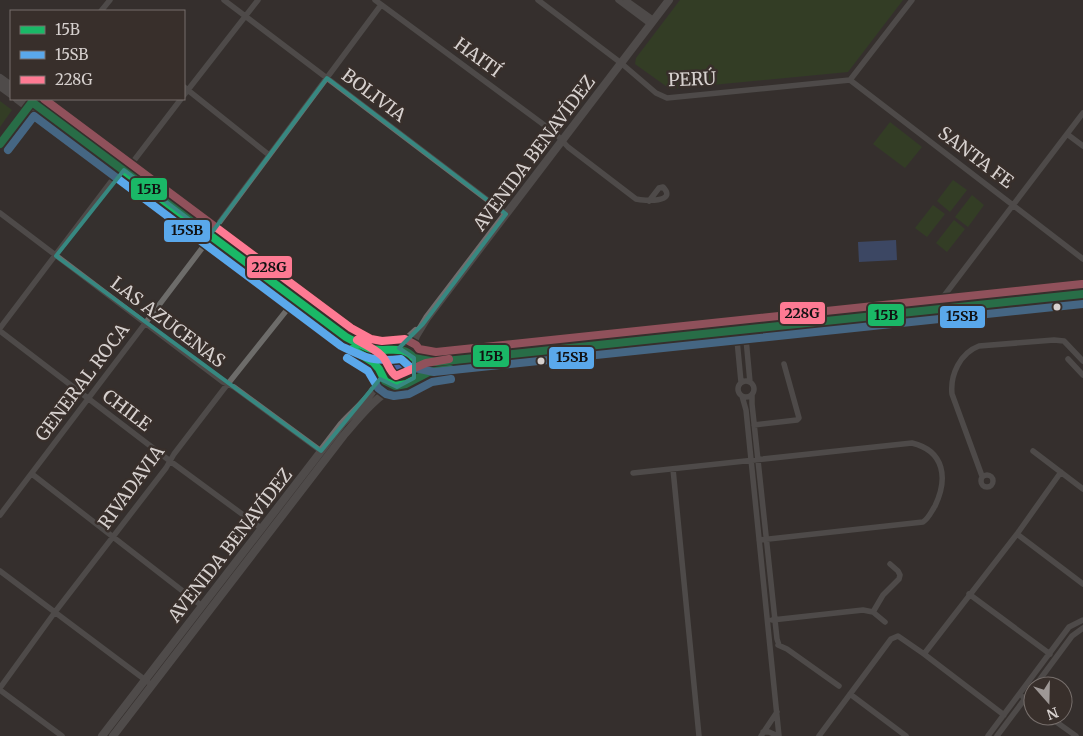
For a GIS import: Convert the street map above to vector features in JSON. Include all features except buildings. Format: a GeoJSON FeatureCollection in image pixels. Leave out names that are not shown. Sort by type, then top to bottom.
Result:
{"type":"FeatureCollection","features":[{"type":"Feature","properties":{"kind":"main road","name":"AVENIDA BENAVÍDEZ"},"geometry":{"type":"LineString","coordinates":[[412,355],[416,336],[423,324],[669,0]]}},
{"type":"Feature","properties":{"kind":"main road"},"geometry":{"type":"LineString","coordinates":[[31,102],[121,172],[206,243],[333,339],[371,360],[380,370],[386,382],[397,386],[407,385],[414,378],[435,371],[558,360],[1083,303]]}},
{"type":"Feature","properties":{"kind":"main road"},"geometry":{"type":"LineString","coordinates":[[121,172],[210,235],[346,337],[368,348],[403,349],[412,355],[436,362],[1083,294]]}},
{"type":"Feature","properties":{"kind":"main road","name":"AVENIDA BENAVÍDEZ"},"geometry":{"type":"LineString","coordinates":[[392,350],[403,343],[423,324]]}},
{"type":"Feature","properties":{"kind":"main road"},"geometry":{"type":"LineString","coordinates":[[380,370],[382,358],[392,350]]}},
{"type":"Feature","properties":{"kind":"main road"},"geometry":{"type":"LineString","coordinates":[[412,355],[417,368],[414,378]]}},
{"type":"Feature","properties":{"kind":"main road","name":"AVENIDA BENAVÍDEZ"},"geometry":{"type":"LineString","coordinates":[[113,736],[148,682],[202,606],[342,424],[375,388],[380,370]]}},
{"type":"Feature","properties":{"kind":"main road","name":"AVENIDA BENAVÍDEZ"},"geometry":{"type":"LineString","coordinates":[[102,736],[148,682],[344,435],[385,392],[397,386]]}},
{"type":"Feature","properties":{"kind":"street"},"geometry":{"type":"LineString","coordinates":[[102,10],[110,0]]}},
{"type":"Feature","properties":{"kind":"street","name":"BOLIVIA"},"geometry":{"type":"LineString","coordinates":[[224,0],[506,214]]}},
{"type":"Feature","properties":{"kind":"street"},"geometry":{"type":"LineString","coordinates":[[258,0],[185,91],[269,155]]}},
{"type":"Feature","properties":{"kind":"street","name":"HAITÍ"},"geometry":{"type":"LineString","coordinates":[[375,0],[555,133],[568,147],[636,199],[649,201]]}},
{"type":"Feature","properties":{"kind":"street","name":"PERÚ"},"geometry":{"type":"LineString","coordinates":[[538,0],[662,96],[674,98],[850,80]]}},
{"type":"Feature","properties":{"kind":"street"},"geometry":{"type":"LineString","coordinates":[[618,0],[652,22]]}},
{"type":"Feature","properties":{"kind":"street"},"geometry":{"type":"LineString","coordinates":[[626,0],[652,22]]}},
{"type":"Feature","properties":{"kind":"street"},"geometry":{"type":"LineString","coordinates":[[850,80],[912,0]]}},
{"type":"Feature","properties":{"kind":"street"},"geometry":{"type":"LineString","coordinates":[[210,235],[381,5]]}},
{"type":"Feature","properties":{"kind":"street","name":"SANTA FE"},"geometry":{"type":"LineString","coordinates":[[850,80],[1013,204],[1083,260]]}},
{"type":"Feature","properties":{"kind":"street"},"geometry":{"type":"LineString","coordinates":[[0,330],[121,172],[129,167],[180,100]]}},
{"type":"Feature","properties":{"kind":"street"},"geometry":{"type":"LineString","coordinates":[[0,144],[31,102]]}},
{"type":"Feature","properties":{"kind":"street"},"geometry":{"type":"LineString","coordinates":[[932,319],[934,309],[1083,113]]}},
{"type":"Feature","properties":{"kind":"street"},"geometry":{"type":"LineString","coordinates":[[1067,134],[1083,146]]}},
{"type":"Feature","properties":{"kind":"street","name":"LAS AZUCENAS"},"geometry":{"type":"LineString","coordinates":[[0,212],[145,323],[321,451]]}},
{"type":"Feature","properties":{"kind":"street","name":"GENERAL ROCA"},"geometry":{"type":"LineString","coordinates":[[0,515],[206,243]]}},
{"type":"Feature","properties":{"kind":"street","name":"RIVADAVIA"},"geometry":{"type":"LineString","coordinates":[[0,689],[55,612],[228,384],[290,306]]}},
{"type":"Feature","properties":{"kind":"street","name":"CHILE"},"geometry":{"type":"LineString","coordinates":[[0,330],[88,400],[261,528]]}},
{"type":"Feature","properties":{"kind":"street"},"geometry":{"type":"LineString","coordinates":[[746,339],[750,382]]}},
{"type":"Feature","properties":{"kind":"street"},"geometry":{"type":"LineString","coordinates":[[737,340],[741,382],[738,390],[746,410],[779,736],[769,732],[762,734]]}},
{"type":"Feature","properties":{"kind":"street"},"geometry":{"type":"LineString","coordinates":[[982,476],[952,394],[951,385],[962,357],[970,349],[978,346],[1054,340],[1064,341],[1083,361]]}},
{"type":"Feature","properties":{"kind":"street"},"geometry":{"type":"LineString","coordinates":[[1068,359],[1083,374]]}},
{"type":"Feature","properties":{"kind":"street"},"geometry":{"type":"LineString","coordinates":[[754,425],[797,420],[799,418],[784,364]]}},
{"type":"Feature","properties":{"kind":"street"},"geometry":{"type":"LineString","coordinates":[[741,382],[746,380],[755,387],[752,395],[754,425],[779,645]]}},
{"type":"Feature","properties":{"kind":"street"},"geometry":{"type":"LineString","coordinates":[[742,396],[747,398],[752,395]]}},
{"type":"Feature","properties":{"kind":"street"},"geometry":{"type":"LineString","coordinates":[[632,473],[912,443],[929,450],[940,466],[943,476],[940,494],[928,519],[923,522],[759,540]]}},
{"type":"Feature","properties":{"kind":"street"},"geometry":{"type":"LineString","coordinates":[[1033,452],[1083,489]]}},
{"type":"Feature","properties":{"kind":"street"},"geometry":{"type":"LineString","coordinates":[[673,469],[699,736]]}},
{"type":"Feature","properties":{"kind":"street"},"geometry":{"type":"LineString","coordinates":[[924,654],[1017,534],[1061,472]]}},
{"type":"Feature","properties":{"kind":"street"},"geometry":{"type":"LineString","coordinates":[[32,474],[202,606]]}},
{"type":"Feature","properties":{"kind":"street"},"geometry":{"type":"LineString","coordinates":[[1017,534],[1083,584]]}},
{"type":"Feature","properties":{"kind":"street"},"geometry":{"type":"LineString","coordinates":[[873,612],[883,595],[900,575],[890,564]]}},
{"type":"Feature","properties":{"kind":"street"},"geometry":{"type":"LineString","coordinates":[[0,571],[148,682]]}},
{"type":"Feature","properties":{"kind":"street"},"geometry":{"type":"LineString","coordinates":[[970,594],[1050,654]]}},
{"type":"Feature","properties":{"kind":"street"},"geometry":{"type":"LineString","coordinates":[[767,621],[863,610],[873,612],[885,622]]}},
{"type":"Feature","properties":{"kind":"street"},"geometry":{"type":"LineString","coordinates":[[988,736],[1070,627],[1074,623],[1083,620]]}},
{"type":"Feature","properties":{"kind":"street"},"geometry":{"type":"LineString","coordinates":[[1074,623],[1081,629],[1082,637]]}},
{"type":"Feature","properties":{"kind":"street"},"geometry":{"type":"LineString","coordinates":[[1042,676],[1072,636],[1081,629]]}},
{"type":"Feature","properties":{"kind":"street"},"geometry":{"type":"LineString","coordinates":[[819,736],[894,637],[900,638],[924,654],[1004,715]]}},
{"type":"Feature","properties":{"kind":"street"},"geometry":{"type":"LineString","coordinates":[[771,646],[779,645],[786,648],[839,686]]}},
{"type":"Feature","properties":{"kind":"street"},"geometry":{"type":"LineString","coordinates":[[0,689],[62,736]]}},
{"type":"Feature","properties":{"kind":"street"},"geometry":{"type":"LineString","coordinates":[[850,694],[906,736]]}},
{"type":"Feature","properties":{"kind":"street"},"geometry":{"type":"LineString","coordinates":[[1019,694],[1023,697]]}},
{"type":"Feature","properties":{"kind":"street"},"geometry":{"type":"LineString","coordinates":[[997,736],[1023,702]]}},
{"type":"Feature","properties":{"kind":"street"},"geometry":{"type":"LineString","coordinates":[[762,734],[777,712]]}},
{"type":"Feature","properties":{"kind":"street"},"geometry":{"type":"LineString","coordinates":[[1062,726],[1076,736]]}},
{"type":"Feature","properties":{"kind":"highlighted area"},"geometry":{"type":"Polygon","coordinates":[[[327,78],[506,214],[423,324],[399,348],[414,358],[414,378],[397,387],[380,379],[321,451],[56,256],[124,170],[210,235],[327,78]]]}},
{"type":"Feature","properties":{"kind":"green space"},"geometry":{"type":"Polygon","coordinates":[[[680,0],[903,0],[848,72],[670,89],[635,64],[636,58],[680,0]]]}},
{"type":"Feature","properties":{"kind":"green space"},"geometry":{"type":"Polygon","coordinates":[[[0,101],[12,110],[0,127],[0,101]]]}},
{"type":"Feature","properties":{"kind":"green space"},"geometry":{"type":"Polygon","coordinates":[[[890,122],[922,147],[905,168],[873,144],[890,122]]]}},
{"type":"Feature","properties":{"kind":"green space"},"geometry":{"type":"Polygon","coordinates":[[[953,180],[967,190],[950,212],[937,201],[953,180]]]}},
{"type":"Feature","properties":{"kind":"green space"},"geometry":{"type":"Polygon","coordinates":[[[972,195],[984,205],[968,227],[955,217],[972,195]]]}},
{"type":"Feature","properties":{"kind":"green space"},"geometry":{"type":"Polygon","coordinates":[[[933,205],[945,214],[927,237],[915,228],[933,205]]]}},
{"type":"Feature","properties":{"kind":"green space"},"geometry":{"type":"Polygon","coordinates":[[[954,220],[965,229],[947,252],[936,243],[954,220]]]}},
{"type":"Feature","properties":{"kind":"green space"},"geometry":{"type":"Polygon","coordinates":[[[398,355],[407,359],[411,368],[407,377],[398,381],[389,377],[385,368],[389,359],[398,355]]]}},
{"type":"Feature","properties":{"kind":"water"},"geometry":{"type":"Polygon","coordinates":[[[896,240],[897,260],[859,262],[858,242],[896,240]]]}},
{"type":"Feature","properties":{"kind":"water"},"geometry":{"type":"Polygon","coordinates":[[[395,361],[401,361],[405,368],[401,375],[395,375],[391,371],[391,365],[395,361]]]}},
{"type":"Feature","properties":{"kind":"transit line","name":"228G"},"geometry":{"type":"LineString","coordinates":[[45,100],[351,328],[371,339],[382,341],[405,339],[416,345],[419,349],[436,352],[1082,284]]}},
{"type":"Feature","properties":{"kind":"transit line","name":"15B"},"geometry":{"type":"LineString","coordinates":[[0,144],[32,102],[346,337],[374,350],[399,350],[414,358],[436,362],[1083,294]]}},
{"type":"Feature","properties":{"kind":"transit line","name":"15SB"},"geometry":{"type":"LineString","coordinates":[[8,150],[34,116],[341,346],[370,358],[383,360],[401,359],[410,367],[434,372],[1083,304]]}},
{"type":"Feature","properties":{"kind":"transit line","name":"228G"},"geometry":{"type":"LineString","coordinates":[[357,340],[382,356],[396,376],[426,363],[449,359]]}},
{"type":"Feature","properties":{"kind":"transit line","name":"15B"},"geometry":{"type":"LineString","coordinates":[[352,349],[373,362],[385,381],[395,386],[406,384],[429,372],[450,369]]}},
{"type":"Feature","properties":{"kind":"transit line","name":"15SB"},"geometry":{"type":"LineString","coordinates":[[347,358],[368,371],[378,388],[386,394],[394,396],[409,394],[432,382],[451,379]]}}]}
